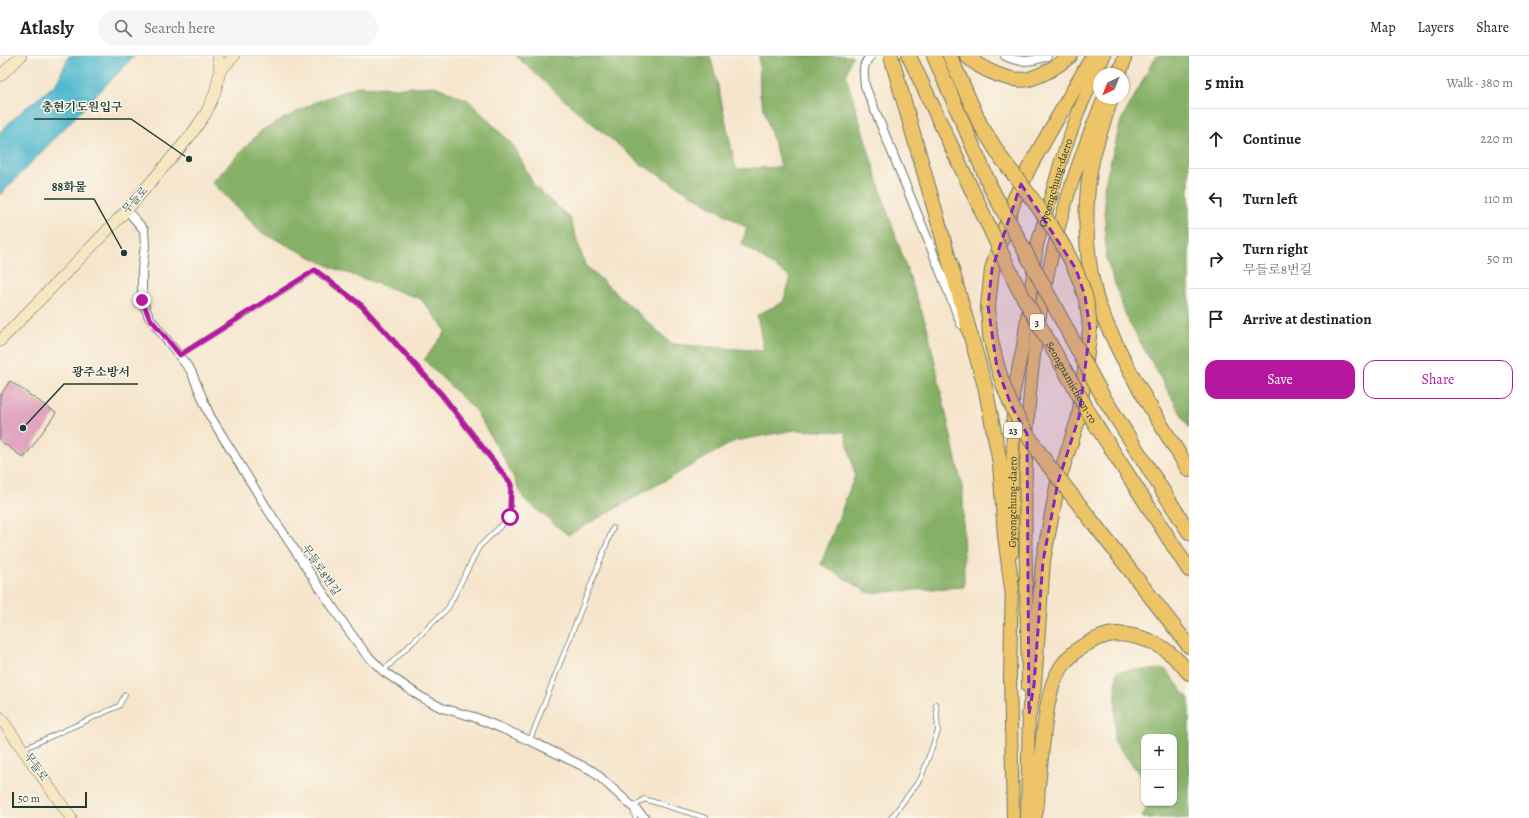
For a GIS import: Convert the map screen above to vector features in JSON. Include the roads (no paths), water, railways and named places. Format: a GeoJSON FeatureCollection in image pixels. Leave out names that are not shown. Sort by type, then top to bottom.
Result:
{"type":"FeatureCollection","features":[{"type":"Feature","properties":{"kind":"highway"},"geometry":{"type":"LineString","coordinates":[[891,56],[985,386],[1000,463],[1005,536],[1012,589]]}},
{"type":"Feature","properties":{"kind":"highway","name":"Seongnamicheon-ro"},"geometry":{"type":"LineString","coordinates":[[909,56],[1017,286],[1096,426],[1189,570]]}},
{"type":"Feature","properties":{"kind":"highway","name":"Seongnamicheon-ro"},"geometry":{"type":"LineString","coordinates":[[934,56],[991,188],[1102,396],[1189,532]]}},
{"type":"Feature","properties":{"kind":"highway"},"geometry":{"type":"LineString","coordinates":[[950,56],[980,124],[1002,159],[1036,203],[1076,269],[1085,296],[1090,329],[1079,417],[1058,482],[1043,560],[1034,685],[1029,714]]}},
{"type":"Feature","properties":{"kind":"highway"},"geometry":{"type":"LineString","coordinates":[[966,56],[989,72],[1009,78],[1028,79],[1049,71],[1070,56]]}},
{"type":"Feature","properties":{"kind":"highway"},"geometry":{"type":"LineString","coordinates":[[1093,56],[1030,166],[1014,200],[992,269],[988,306],[990,335],[995,361],[1002,384],[1021,424],[1037,449],[1189,646]]}},
{"type":"Feature","properties":{"kind":"highway"},"geometry":{"type":"LineString","coordinates":[[1121,68],[1125,58]]}},
{"type":"Feature","properties":{"kind":"highway"},"geometry":{"type":"LineString","coordinates":[[1109,104],[1097,140],[1090,169],[1086,232],[1089,265],[1096,298],[1109,330],[1126,365],[1189,470]]}},
{"type":"Feature","properties":{"kind":"highway"},"geometry":{"type":"LineString","coordinates":[[1034,818],[1047,705],[1052,686],[1061,667],[1073,653],[1093,640],[1114,634],[1134,635],[1156,643],[1177,658],[1189,673]]}},
{"type":"Feature","properties":{"kind":"main road","name":"Gyeongchung-daero"},"geometry":{"type":"LineString","coordinates":[[1013,818],[1010,676],[1013,395],[1024,346],[1037,245],[1061,161],[1071,132],[1079,110],[1104,56]]}},
{"type":"Feature","properties":{"kind":"main road","name":"Gyeongchung-daero"},"geometry":{"type":"LineString","coordinates":[[1027,818],[1029,714],[1026,462],[1030,396],[1035,348],[1042,298],[1061,218],[1090,131],[1101,104]]}},
{"type":"Feature","properties":{"kind":"street","name":"무들로"},"geometry":{"type":"LineString","coordinates":[[0,341],[127,210],[191,136],[206,113],[215,93],[220,71],[218,56]]}},
{"type":"Feature","properties":{"kind":"street"},"geometry":{"type":"LineString","coordinates":[[220,71],[234,56]]}},
{"type":"Feature","properties":{"kind":"street"},"geometry":{"type":"LineString","coordinates":[[871,56],[867,59],[863,72],[865,86],[928,240],[985,386]]}},
{"type":"Feature","properties":{"kind":"street"},"geometry":{"type":"LineString","coordinates":[[1005,56],[1014,60],[1029,62],[1047,56]]}},
{"type":"Feature","properties":{"kind":"street"},"geometry":{"type":"LineString","coordinates":[[0,76],[18,57]]}},
{"type":"Feature","properties":{"kind":"street","name":"무들로8번길"},"geometry":{"type":"LineString","coordinates":[[127,210],[144,230],[145,245],[142,271],[142,300],[149,317],[191,370],[210,416],[268,510],[346,627],[366,654],[383,671],[421,697],[442,708],[474,717],[530,740],[593,771],[645,818]]}},
{"type":"Feature","properties":{"kind":"street","name":"무들로"},"geometry":{"type":"LineString","coordinates":[[0,717],[71,818]]}},
{"type":"Feature","properties":{"kind":"lane"},"geometry":{"type":"LineString","coordinates":[[180,355],[315,270],[362,306],[442,395],[511,484],[510,517],[479,546],[448,608],[383,671]]}},
{"type":"Feature","properties":{"kind":"lane"},"geometry":{"type":"LineString","coordinates":[[530,740],[613,528]]}},
{"type":"Feature","properties":{"kind":"lane"},"geometry":{"type":"LineString","coordinates":[[23,749],[119,706],[125,695]]}},
{"type":"Feature","properties":{"kind":"lane"},"geometry":{"type":"LineString","coordinates":[[891,818],[921,778],[938,732],[936,704]]}},
{"type":"Feature","properties":{"kind":"lane"},"geometry":{"type":"LineString","coordinates":[[635,818],[633,808],[644,799],[706,818]]}},
{"type":"Feature","properties":{"kind":"water"},"geometry":{"type":"Polygon","coordinates":[[[69,56],[134,56],[0,195],[0,132],[22,111],[56,84],[69,56]]]}},
{"type":"Feature","properties":{"kind":"place","name":"충현기도원입구"},"geometry":{"type":"Point","coordinates":[189,159]}},
{"type":"Feature","properties":{"kind":"place","name":"88화물"},"geometry":{"type":"Point","coordinates":[124,253]}},
{"type":"Feature","properties":{"kind":"place","name":"광주소방서"},"geometry":{"type":"Point","coordinates":[23,428]}}]}
